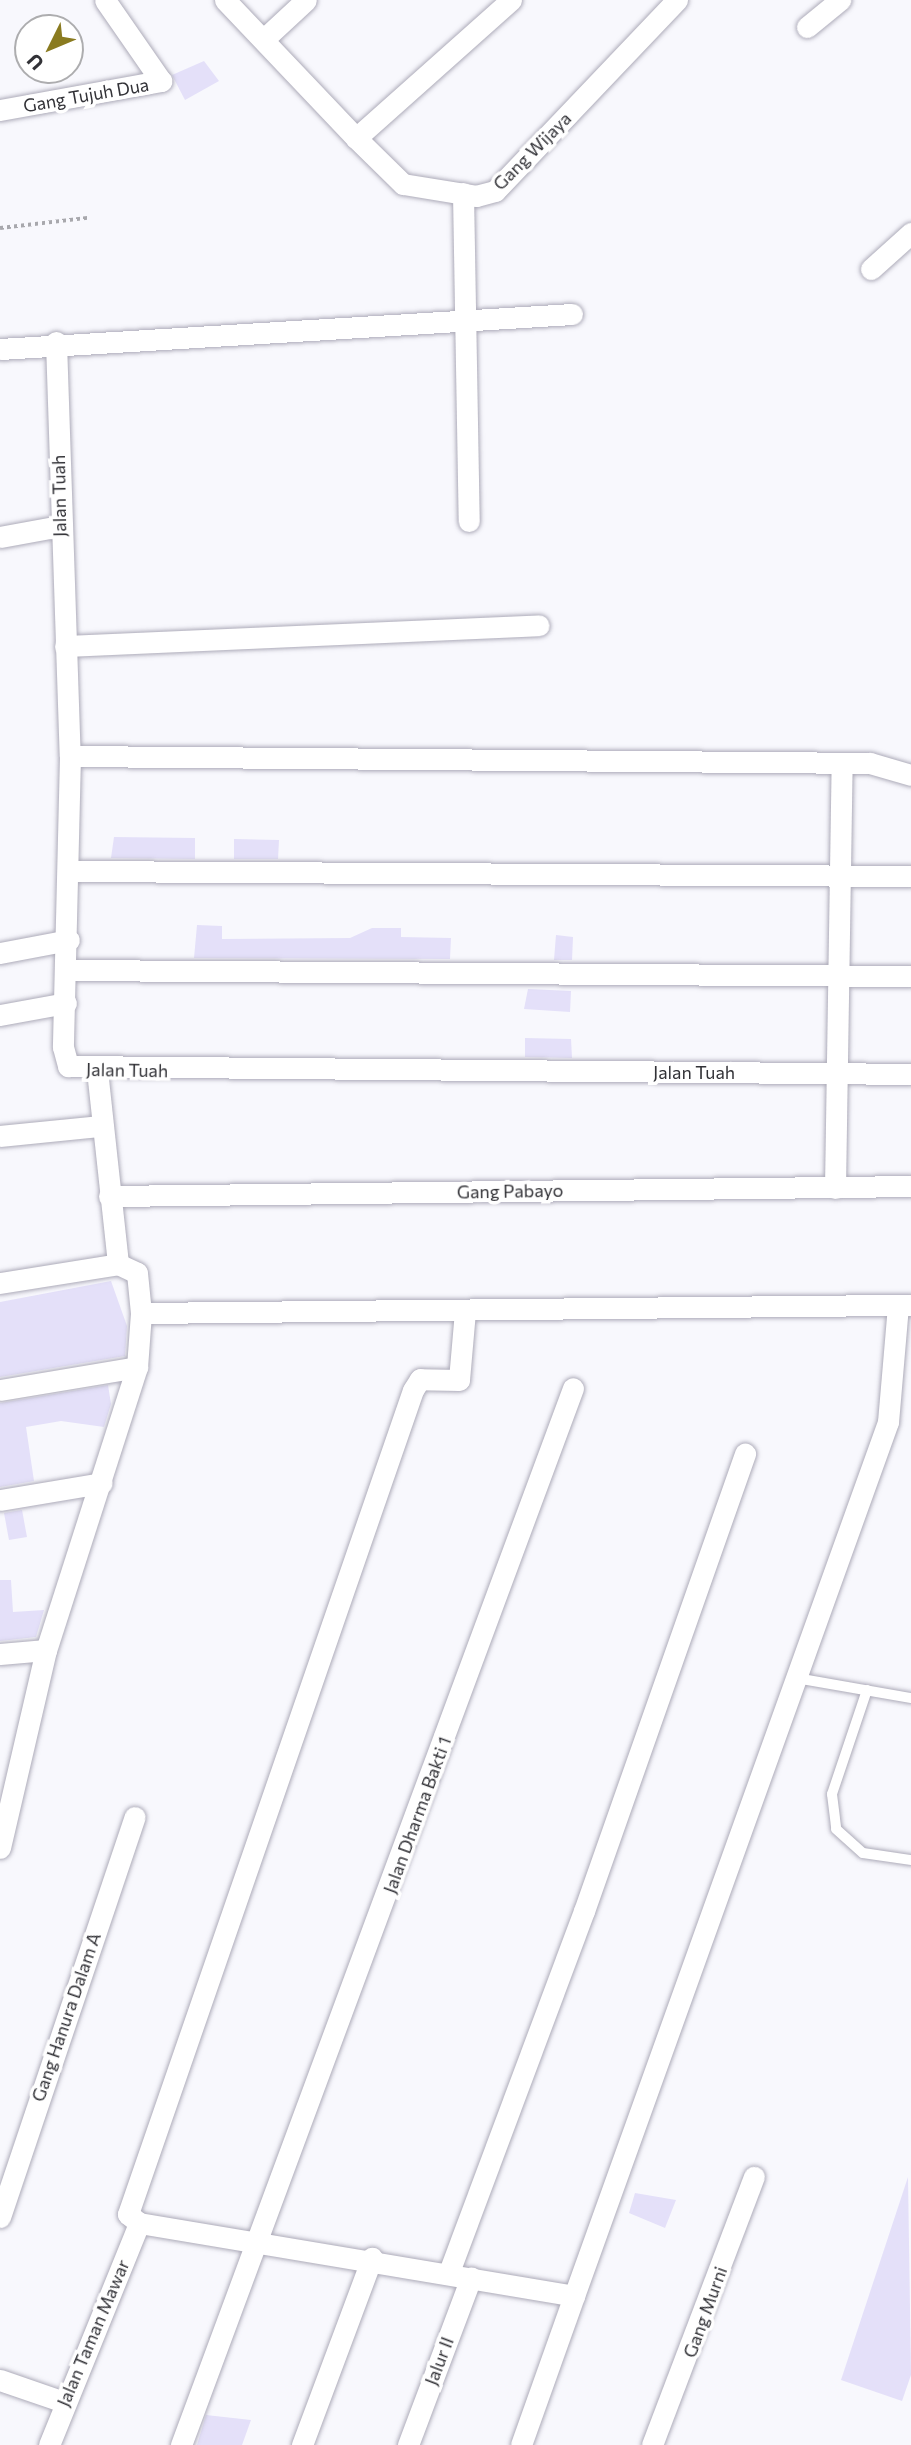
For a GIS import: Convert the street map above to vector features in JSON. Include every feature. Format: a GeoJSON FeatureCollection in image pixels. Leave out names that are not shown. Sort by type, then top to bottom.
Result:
{"type":"FeatureCollection","features":[{"type":"Feature","properties":{"kind":"street","name":"Gang Tujuh Dua"},"geometry":{"type":"LineString","coordinates":[[0,110],[157,84],[161,78],[104,0]]}},
{"type":"Feature","properties":{"kind":"street","name":"Gang Wijaya"},"geometry":{"type":"LineString","coordinates":[[225,0],[403,184],[486,194],[503,184],[677,0]]}},
{"type":"Feature","properties":{"kind":"street"},"geometry":{"type":"LineString","coordinates":[[264,39],[306,0]]}},
{"type":"Feature","properties":{"kind":"street"},"geometry":{"type":"LineString","coordinates":[[356,138],[511,0]]}},
{"type":"Feature","properties":{"kind":"street"},"geometry":{"type":"LineString","coordinates":[[807,27],[840,0]]}},
{"type":"Feature","properties":{"kind":"street"},"geometry":{"type":"LineString","coordinates":[[463,193],[469,521]]}},
{"type":"Feature","properties":{"kind":"street"},"geometry":{"type":"LineString","coordinates":[[871,269],[911,233]]}},
{"type":"Feature","properties":{"kind":"street"},"geometry":{"type":"LineString","coordinates":[[0,349],[56,342],[465,316],[572,314]]}},
{"type":"Feature","properties":{"kind":"street","name":"Jalan Tuah"},"geometry":{"type":"LineString","coordinates":[[56,342],[60,526],[70,756],[69,970],[65,1060],[76,1069],[97,1070],[911,1074]]}},
{"type":"Feature","properties":{"kind":"street"},"geometry":{"type":"LineString","coordinates":[[0,537],[60,526]]}},
{"type":"Feature","properties":{"kind":"street"},"geometry":{"type":"LineString","coordinates":[[65,646],[539,625]]}},
{"type":"Feature","properties":{"kind":"street"},"geometry":{"type":"LineString","coordinates":[[70,756],[842,763],[911,775]]}},
{"type":"Feature","properties":{"kind":"street"},"geometry":{"type":"LineString","coordinates":[[835,1188],[842,1073],[842,763]]}},
{"type":"Feature","properties":{"kind":"street"},"geometry":{"type":"LineString","coordinates":[[69,871],[911,876]]}},
{"type":"Feature","properties":{"kind":"street"},"geometry":{"type":"LineString","coordinates":[[0,953],[69,940]]}},
{"type":"Feature","properties":{"kind":"street"},"geometry":{"type":"LineString","coordinates":[[69,970],[911,976]]}},
{"type":"Feature","properties":{"kind":"street"},"geometry":{"type":"LineString","coordinates":[[0,1016],[66,1003]]}},
{"type":"Feature","properties":{"kind":"street"},"geometry":{"type":"LineString","coordinates":[[0,1848],[3,1824],[46,1650],[138,1367],[141,1313],[125,1266],[109,1196],[97,1070]]}},
{"type":"Feature","properties":{"kind":"street"},"geometry":{"type":"LineString","coordinates":[[0,1136],[101,1126]]}},
{"type":"Feature","properties":{"kind":"street","name":"Gang Pabayo"},"geometry":{"type":"LineString","coordinates":[[109,1196],[911,1186]]}},
{"type":"Feature","properties":{"kind":"street"},"geometry":{"type":"LineString","coordinates":[[0,1283],[125,1266]]}},
{"type":"Feature","properties":{"kind":"street"},"geometry":{"type":"LineString","coordinates":[[141,1313],[905,1305],[894,1403],[521,2445]]}},
{"type":"Feature","properties":{"kind":"street"},"geometry":{"type":"LineString","coordinates":[[465,1311],[459,1380],[420,1379],[413,1390],[129,2208],[139,2223],[372,2258],[574,2296]]}},
{"type":"Feature","properties":{"kind":"street"},"geometry":{"type":"LineString","coordinates":[[0,1390],[138,1367]]}},
{"type":"Feature","properties":{"kind":"street","name":"Jalan Dharma Bakti 1"},"geometry":{"type":"LineString","coordinates":[[181,2445],[262,2241],[573,1388]]}},
{"type":"Feature","properties":{"kind":"street"},"geometry":{"type":"LineString","coordinates":[[449,2272],[584,1911],[745,1454]]}},
{"type":"Feature","properties":{"kind":"street"},"geometry":{"type":"LineString","coordinates":[[0,1500],[102,1483]]}},
{"type":"Feature","properties":{"kind":"street"},"geometry":{"type":"LineString","coordinates":[[0,1654],[46,1650]]}},
{"type":"Feature","properties":{"kind":"street","name":"Gang Hanura Dalam A"},"geometry":{"type":"LineString","coordinates":[[0,2217],[135,1817]]}},
{"type":"Feature","properties":{"kind":"street","name":"Gang Murni"},"geometry":{"type":"LineString","coordinates":[[652,2445],[754,2177]]}},
{"type":"Feature","properties":{"kind":"street","name":"Jalan Taman Mawar"},"geometry":{"type":"LineString","coordinates":[[49,2445],[64,2402],[139,2223]]}},
{"type":"Feature","properties":{"kind":"street"},"geometry":{"type":"LineString","coordinates":[[302,2445],[372,2258]]}},
{"type":"Feature","properties":{"kind":"street","name":"Jalur II"},"geometry":{"type":"LineString","coordinates":[[408,2445],[471,2277]]}},
{"type":"Feature","properties":{"kind":"street"},"geometry":{"type":"LineString","coordinates":[[0,2379],[64,2402]]}},
{"type":"Feature","properties":{"kind":"lane"},"geometry":{"type":"LineString","coordinates":[[796,1678],[911,1698]]}},
{"type":"Feature","properties":{"kind":"lane"},"geometry":{"type":"LineString","coordinates":[[867,1690],[832,1794],[834,1821],[844,1842],[863,1853],[911,1860]]}},
{"type":"Feature","properties":{"kind":"path"},"geometry":{"type":"LineString","coordinates":[[0,228],[87,218]]}},
{"type":"Feature","properties":{"kind":"building"},"geometry":{"type":"Polygon","coordinates":[[[204,61],[219,81],[185,100],[172,75],[204,61]]]}},
{"type":"Feature","properties":{"kind":"building"},"geometry":{"type":"Polygon","coordinates":[[[114,837],[195,838],[195,859],[111,858],[114,837]]]}},
{"type":"Feature","properties":{"kind":"building"},"geometry":{"type":"Polygon","coordinates":[[[234,839],[279,840],[278,859],[234,859],[234,839]]]}},
{"type":"Feature","properties":{"kind":"building"},"geometry":{"type":"Polygon","coordinates":[[[197,925],[222,926],[222,939],[350,938],[372,928],[401,928],[401,937],[451,938],[450,959],[194,958],[197,925]]]}},
{"type":"Feature","properties":{"kind":"building"},"geometry":{"type":"Polygon","coordinates":[[[556,935],[573,937],[572,960],[554,960],[556,935]]]}},
{"type":"Feature","properties":{"kind":"building"},"geometry":{"type":"Polygon","coordinates":[[[528,989],[571,991],[570,1012],[524,1009],[528,989]]]}},
{"type":"Feature","properties":{"kind":"building"},"geometry":{"type":"Polygon","coordinates":[[[525,1038],[571,1039],[572,1058],[525,1057],[525,1038]]]}},
{"type":"Feature","properties":{"kind":"building"},"geometry":{"type":"Polygon","coordinates":[[[111,1281],[127,1326],[125,1356],[0,1377],[0,1302],[111,1281]]]}},
{"type":"Feature","properties":{"kind":"building"},"geometry":{"type":"Polygon","coordinates":[[[108,1385],[111,1404],[104,1427],[61,1421],[26,1427],[34,1481],[0,1487],[0,1403],[108,1385]]]}},
{"type":"Feature","properties":{"kind":"building"},"geometry":{"type":"Polygon","coordinates":[[[22,1510],[27,1537],[9,1540],[4,1513],[22,1510]]]}},
{"type":"Feature","properties":{"kind":"building"},"geometry":{"type":"Polygon","coordinates":[[[0,1580],[11,1580],[13,1612],[44,1610],[36,1637],[0,1641],[0,1580]]]}},
{"type":"Feature","properties":{"kind":"building"},"geometry":{"type":"Polygon","coordinates":[[[908,2177],[911,2375],[902,2401],[841,2380],[908,2177]]]}},
{"type":"Feature","properties":{"kind":"building"},"geometry":{"type":"Polygon","coordinates":[[[635,2193],[676,2200],[665,2228],[629,2213],[635,2193]]]}},
{"type":"Feature","properties":{"kind":"building"},"geometry":{"type":"Polygon","coordinates":[[[206,2415],[251,2420],[242,2445],[197,2445],[206,2415]]]}}]}
